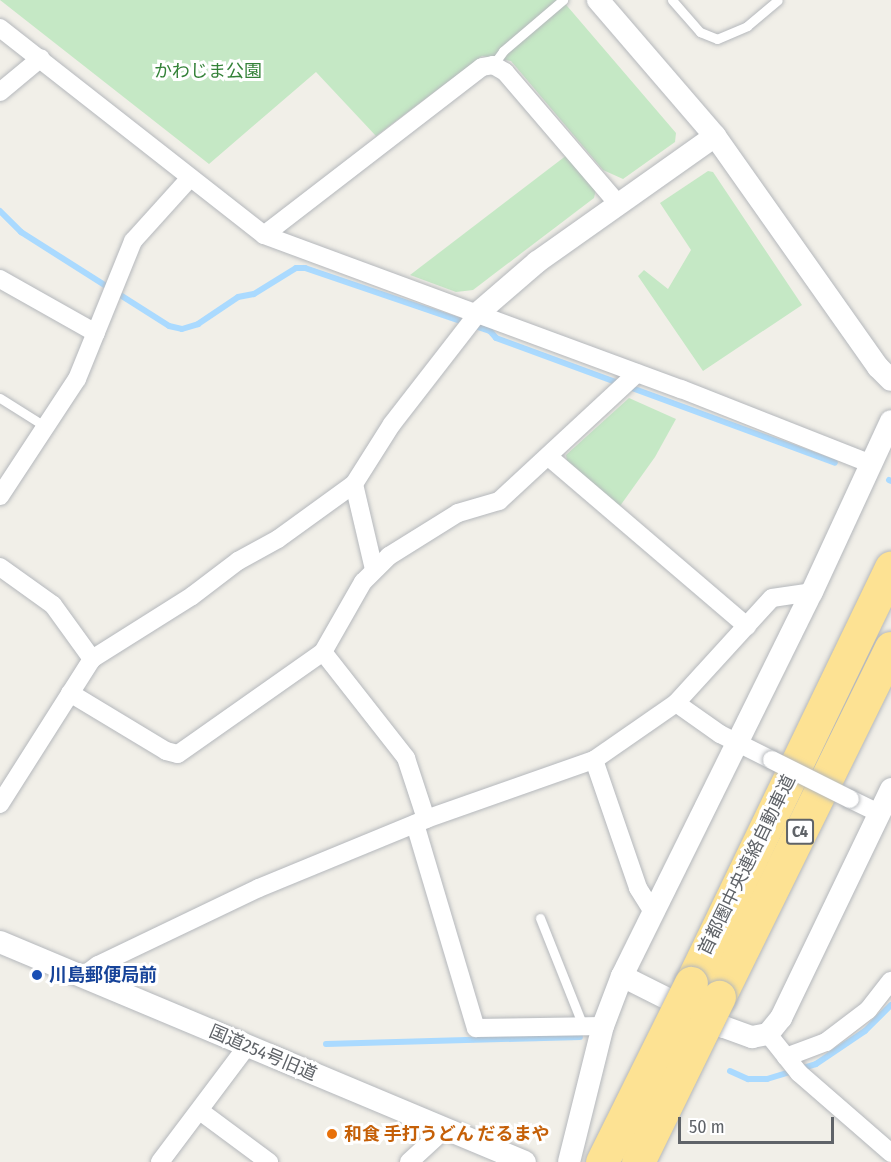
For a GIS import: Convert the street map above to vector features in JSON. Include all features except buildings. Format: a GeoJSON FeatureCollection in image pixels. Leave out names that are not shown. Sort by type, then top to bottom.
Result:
{"type":"FeatureCollection","features":[{"type":"Feature","properties":{"kind":"highway","name":"首都圏中央連絡自動車道"},"geometry":{"type":"LineString","coordinates":[[602,1162],[891,567]]}},
{"type":"Feature","properties":{"kind":"highway","name":"首都圏中央連絡自動車道"},"geometry":{"type":"LineString","coordinates":[[638,1162],[886,657]]}},
{"type":"Feature","properties":{"kind":"street"},"geometry":{"type":"LineString","coordinates":[[598,0],[715,136],[878,367],[891,380]]}},
{"type":"Feature","properties":{"kind":"street"},"geometry":{"type":"LineString","coordinates":[[5,37],[41,58],[264,235],[478,313],[629,382],[871,464]]}},
{"type":"Feature","properties":{"kind":"street"},"geometry":{"type":"LineString","coordinates":[[0,92],[41,58]]}},
{"type":"Feature","properties":{"kind":"street"},"geometry":{"type":"LineString","coordinates":[[264,235],[482,67],[493,65],[505,72],[618,204]]}},
{"type":"Feature","properties":{"kind":"street"},"geometry":{"type":"LineString","coordinates":[[0,804],[92,659],[192,596],[238,561],[278,538],[354,484],[399,415],[478,313],[537,262],[715,136]]}},
{"type":"Feature","properties":{"kind":"street"},"geometry":{"type":"LineString","coordinates":[[0,496],[77,379],[133,241],[190,178]]}},
{"type":"Feature","properties":{"kind":"street"},"geometry":{"type":"LineString","coordinates":[[0,279],[96,333]]}},
{"type":"Feature","properties":{"kind":"street"},"geometry":{"type":"LineString","coordinates":[[70,693],[166,752],[177,754],[323,652],[374,569],[458,513],[499,501],[550,458],[629,382]]}},
{"type":"Feature","properties":{"kind":"street"},"geometry":{"type":"LineString","coordinates":[[569,1162],[593,1026],[622,976],[652,910],[812,592],[891,421]]}},
{"type":"Feature","properties":{"kind":"street"},"geometry":{"type":"LineString","coordinates":[[550,458],[747,626]]}},
{"type":"Feature","properties":{"kind":"street"},"geometry":{"type":"LineString","coordinates":[[354,484],[374,569]]}},
{"type":"Feature","properties":{"kind":"street"},"geometry":{"type":"LineString","coordinates":[[0,567],[53,605],[92,659]]}},
{"type":"Feature","properties":{"kind":"street"},"geometry":{"type":"LineString","coordinates":[[82,977],[98,965],[259,888],[421,821],[594,760],[676,703],[772,598],[812,592]]}},
{"type":"Feature","properties":{"kind":"street"},"geometry":{"type":"LineString","coordinates":[[323,652],[406,758],[476,1028],[593,1026]]}},
{"type":"Feature","properties":{"kind":"street"},"geometry":{"type":"LineString","coordinates":[[622,976],[724,1027],[752,1037],[768,1034],[781,1018],[886,805],[850,799],[738,742],[676,703]]}},
{"type":"Feature","properties":{"kind":"street"},"geometry":{"type":"LineString","coordinates":[[594,760],[638,888],[652,910]]}},
{"type":"Feature","properties":{"kind":"street","name":"国道254号旧道"},"geometry":{"type":"LineString","coordinates":[[0,942],[525,1162]]}},
{"type":"Feature","properties":{"kind":"street"},"geometry":{"type":"LineString","coordinates":[[794,1066],[868,1010],[891,981]]}},
{"type":"Feature","properties":{"kind":"street"},"geometry":{"type":"LineString","coordinates":[[768,1034],[794,1066],[891,1153]]}},
{"type":"Feature","properties":{"kind":"street"},"geometry":{"type":"LineString","coordinates":[[160,1162],[247,1046]]}},
{"type":"Feature","properties":{"kind":"street"},"geometry":{"type":"LineString","coordinates":[[200,1111],[269,1162]]}},
{"type":"Feature","properties":{"kind":"street"},"geometry":{"type":"LineString","coordinates":[[410,1162],[445,1129]]}},
{"type":"Feature","properties":{"kind":"lane"},"geometry":{"type":"LineString","coordinates":[[493,65],[503,51],[563,0]]}},
{"type":"Feature","properties":{"kind":"lane"},"geometry":{"type":"LineString","coordinates":[[672,0],[700,32],[717,39],[747,26],[778,0]]}},
{"type":"Feature","properties":{"kind":"lane"},"geometry":{"type":"LineString","coordinates":[[0,399],[46,428]]}},
{"type":"Feature","properties":{"kind":"lane"},"geometry":{"type":"LineString","coordinates":[[540,918],[593,1026]]}},
{"type":"Feature","properties":{"kind":"green space","name":"かわじま公園"},"geometry":{"type":"Polygon","coordinates":[[[0,0],[562,0],[676,133],[675,142],[623,179],[603,170],[511,61],[482,56],[376,136],[316,72],[209,164],[0,0]]]}},
{"type":"Feature","properties":{"kind":"green space"},"geometry":{"type":"Polygon","coordinates":[[[567,155],[596,189],[594,198],[473,290],[456,292],[410,275],[567,155]]]}},
{"type":"Feature","properties":{"kind":"green space"},"geometry":{"type":"Polygon","coordinates":[[[708,171],[713,172],[802,305],[703,371],[638,276],[644,270],[668,289],[691,250],[660,203],[708,171]]]}},
{"type":"Feature","properties":{"kind":"green space"},"geometry":{"type":"Polygon","coordinates":[[[629,398],[676,419],[655,457],[620,506],[567,461],[566,455],[629,398]]]}},
{"type":"Feature","properties":{"kind":"waterway"},"geometry":{"type":"LineString","coordinates":[[0,211],[21,232],[169,326],[182,329],[198,324],[238,297],[254,294],[296,268],[305,268],[490,331],[496,338],[835,463]]}},
{"type":"Feature","properties":{"kind":"waterway"},"geometry":{"type":"LineString","coordinates":[[730,1071],[748,1079],[767,1079],[816,1064],[865,1031],[891,1005]]}},
{"type":"Feature","properties":{"kind":"waterway"},"geometry":{"type":"LineString","coordinates":[[326,1044],[580,1037]]}},
{"type":"Feature","properties":{"kind":"place","name":"川島郵便局前"},"geometry":{"type":"Point","coordinates":[37,975]}},
{"type":"Feature","properties":{"kind":"place","name":"和食 手打うどん だるまや"},"geometry":{"type":"Point","coordinates":[332,1134]}}]}
